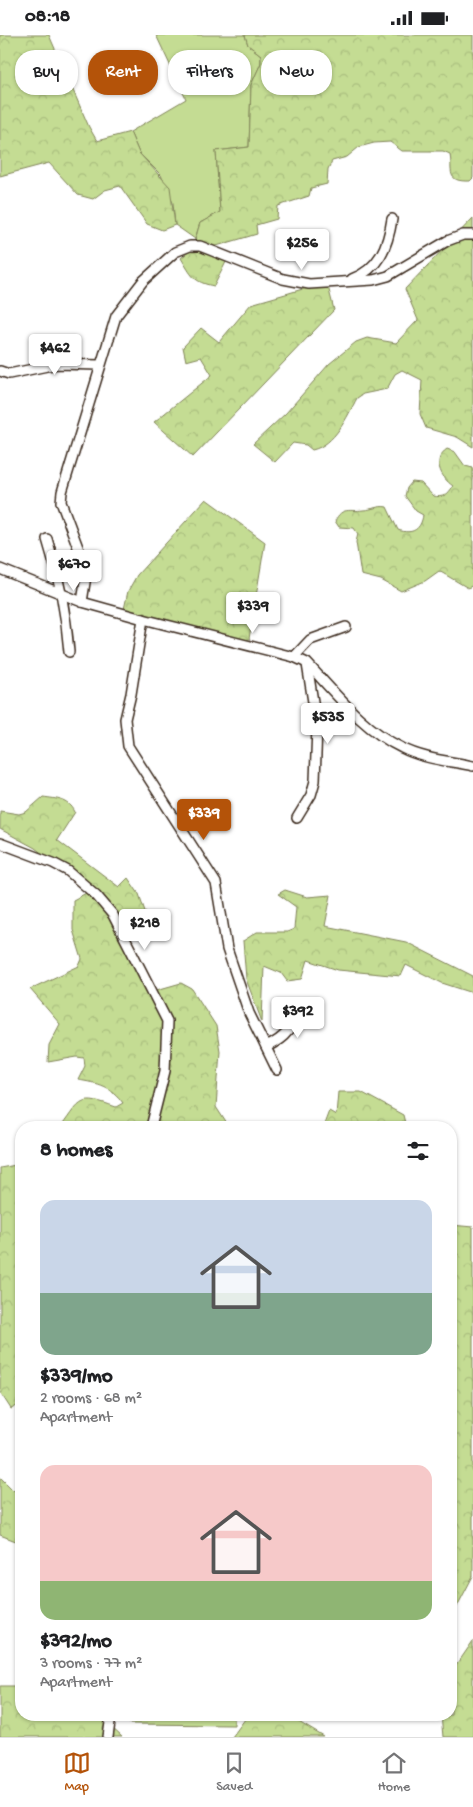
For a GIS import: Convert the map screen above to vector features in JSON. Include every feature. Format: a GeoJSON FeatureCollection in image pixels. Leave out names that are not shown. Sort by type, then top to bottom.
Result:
{"type":"FeatureCollection","features":[{"type":"Feature","properties":{"kind":"street"},"geometry":{"type":"LineString","coordinates":[[347,281],[363,275],[374,265],[389,236],[392,219]]}},
{"type":"Feature","properties":{"kind":"street"},"geometry":{"type":"LineString","coordinates":[[82,602],[86,576],[85,566],[61,502],[62,492],[116,316],[143,281],[175,252],[190,246],[200,246],[283,279],[309,285],[373,280],[388,276],[447,241],[473,235]]}},
{"type":"Feature","properties":{"kind":"street"},"geometry":{"type":"LineString","coordinates":[[0,371],[9,374],[57,363],[100,365]]}},
{"type":"Feature","properties":{"kind":"street"},"geometry":{"type":"LineString","coordinates":[[47,539],[62,594],[62,607],[67,627],[69,652]]}},
{"type":"Feature","properties":{"kind":"street"},"geometry":{"type":"LineString","coordinates":[[0,569],[82,602],[294,657],[307,663],[371,728],[387,740],[403,749],[473,766]]}},
{"type":"Feature","properties":{"kind":"street"},"geometry":{"type":"LineString","coordinates":[[143,619],[125,719],[128,747],[216,883],[226,949],[249,1013],[277,1070]]}},
{"type":"Feature","properties":{"kind":"street"},"geometry":{"type":"LineString","coordinates":[[294,657],[310,640],[346,627]]}},
{"type":"Feature","properties":{"kind":"street"},"geometry":{"type":"LineString","coordinates":[[297,818],[311,795],[315,781],[317,727],[307,663]]}},
{"type":"Feature","properties":{"kind":"street"},"geometry":{"type":"LineString","coordinates":[[0,843],[21,853],[53,863],[68,871],[96,895],[113,915],[167,1021],[165,1071],[152,1121]]}},
{"type":"Feature","properties":{"kind":"street"},"geometry":{"type":"LineString","coordinates":[[266,1047],[285,1036],[294,1023],[298,1007]]}},
{"type":"Feature","properties":{"kind":"street"},"geometry":{"type":"LineString","coordinates":[[108,1737],[110,1721]]}},
{"type":"Feature","properties":{"kind":"green space"},"geometry":{"type":"Polygon","coordinates":[[[0,35],[49,35],[56,50],[15,50],[15,95],[75,95],[97,141],[130,132],[139,153],[170,187],[175,225],[162,230],[147,224],[120,186],[105,190],[93,199],[78,195],[49,163],[0,176],[0,35]]]}},
{"type":"Feature","properties":{"kind":"green space"},"geometry":{"type":"Polygon","coordinates":[[[156,35],[245,35],[248,45],[261,55],[261,63],[251,85],[251,50],[168,50],[168,61],[156,35]]]}},
{"type":"Feature","properties":{"kind":"green space"},"geometry":{"type":"Polygon","coordinates":[[[245,35],[473,35],[473,178],[470,181],[462,181],[453,177],[450,154],[443,151],[402,151],[390,142],[374,143],[359,147],[347,157],[332,161],[328,169],[327,184],[311,188],[309,196],[278,206],[277,219],[256,225],[257,234],[213,247],[226,262],[214,286],[197,280],[181,258],[192,249],[200,223],[220,212],[216,151],[249,147],[251,85],[261,63],[261,95],[332,95],[332,50],[261,50],[261,55],[248,45],[245,35]]]}},
{"type":"Feature","properties":{"kind":"green space"},"geometry":{"type":"Polygon","coordinates":[[[184,95],[251,95],[249,147],[216,151],[220,212],[200,223],[195,239],[175,225],[173,203],[161,175],[139,153],[130,132],[186,99],[184,95]]]}},
{"type":"Feature","properties":{"kind":"green space"},"geometry":{"type":"Polygon","coordinates":[[[473,218],[473,447],[457,437],[426,428],[420,414],[422,380],[402,370],[395,374],[387,389],[363,394],[357,398],[334,436],[320,447],[312,450],[306,445],[293,443],[275,462],[253,444],[286,413],[329,364],[356,342],[367,338],[396,343],[418,320],[405,289],[473,218]]]}},
{"type":"Feature","properties":{"kind":"green space"},"geometry":{"type":"Polygon","coordinates":[[[327,282],[334,310],[193,457],[154,422],[212,375],[201,357],[186,361],[183,347],[201,328],[219,342],[251,304],[327,282]]]}},
{"type":"Feature","properties":{"kind":"green space"},"geometry":{"type":"Polygon","coordinates":[[[447,449],[455,452],[465,466],[473,468],[473,585],[468,588],[439,571],[425,581],[401,591],[381,580],[361,575],[356,542],[358,534],[354,528],[339,527],[335,521],[338,516],[344,511],[387,507],[398,530],[408,532],[415,530],[420,524],[423,515],[416,511],[405,496],[407,488],[412,482],[421,483],[433,496],[440,497],[449,492],[453,486],[444,478],[439,463],[442,453],[447,449]]]}},
{"type":"Feature","properties":{"kind":"green space"},"geometry":{"type":"Polygon","coordinates":[[[206,499],[265,542],[248,645],[123,614],[128,591],[137,575],[206,499]]]}},
{"type":"Feature","properties":{"kind":"green space"},"geometry":{"type":"Polygon","coordinates":[[[43,797],[58,799],[69,804],[75,812],[57,840],[119,887],[128,878],[139,894],[149,923],[126,941],[153,991],[181,983],[192,989],[216,1026],[220,1051],[216,1107],[225,1121],[65,1121],[83,1101],[95,1101],[116,1107],[123,1103],[114,1093],[103,1086],[78,1080],[85,1066],[84,1058],[77,1057],[48,1062],[49,1045],[60,1024],[30,989],[79,966],[82,959],[73,930],[73,900],[90,891],[35,848],[0,829],[0,811],[19,814],[26,812],[43,797]]]}},
{"type":"Feature","properties":{"kind":"green space"},"geometry":{"type":"Polygon","coordinates":[[[285,890],[307,897],[331,895],[325,926],[406,942],[473,976],[473,993],[442,983],[406,965],[401,976],[338,970],[308,960],[302,979],[287,981],[281,973],[264,966],[262,1022],[246,979],[243,941],[257,932],[287,932],[294,929],[296,907],[278,894],[285,890]]]}},
{"type":"Feature","properties":{"kind":"green space"},"geometry":{"type":"Polygon","coordinates":[[[338,1092],[361,1092],[403,1115],[404,1121],[325,1121],[329,1111],[336,1115],[338,1092]]]}},
{"type":"Feature","properties":{"kind":"green space"},"geometry":{"type":"Polygon","coordinates":[[[15,1165],[15,1407],[11,1409],[0,1392],[0,1168],[15,1165]]]}},
{"type":"Feature","properties":{"kind":"green space"},"geometry":{"type":"Polygon","coordinates":[[[457,1226],[473,1227],[473,1576],[457,1607],[457,1226]]]}},
{"type":"Feature","properties":{"kind":"green space"},"geometry":{"type":"Polygon","coordinates":[[[0,1477],[14,1491],[15,1489],[15,1541],[0,1535],[0,1477]]]}},
{"type":"Feature","properties":{"kind":"green space"},"geometry":{"type":"Polygon","coordinates":[[[473,1641],[473,1737],[443,1737],[442,1721],[457,1721],[457,1664],[473,1641]]]}},
{"type":"Feature","properties":{"kind":"green space"},"geometry":{"type":"Polygon","coordinates":[[[0,1686],[15,1686],[15,1721],[110,1721],[110,1726],[122,1737],[0,1737],[0,1686]]]}},
{"type":"Feature","properties":{"kind":"green space"},"geometry":{"type":"Polygon","coordinates":[[[130,1721],[234,1721],[234,1725],[130,1724],[130,1721]]]}},
{"type":"Feature","properties":{"kind":"green space"},"geometry":{"type":"Polygon","coordinates":[[[244,1721],[297,1721],[324,1737],[232,1737],[244,1721]]]}}]}
